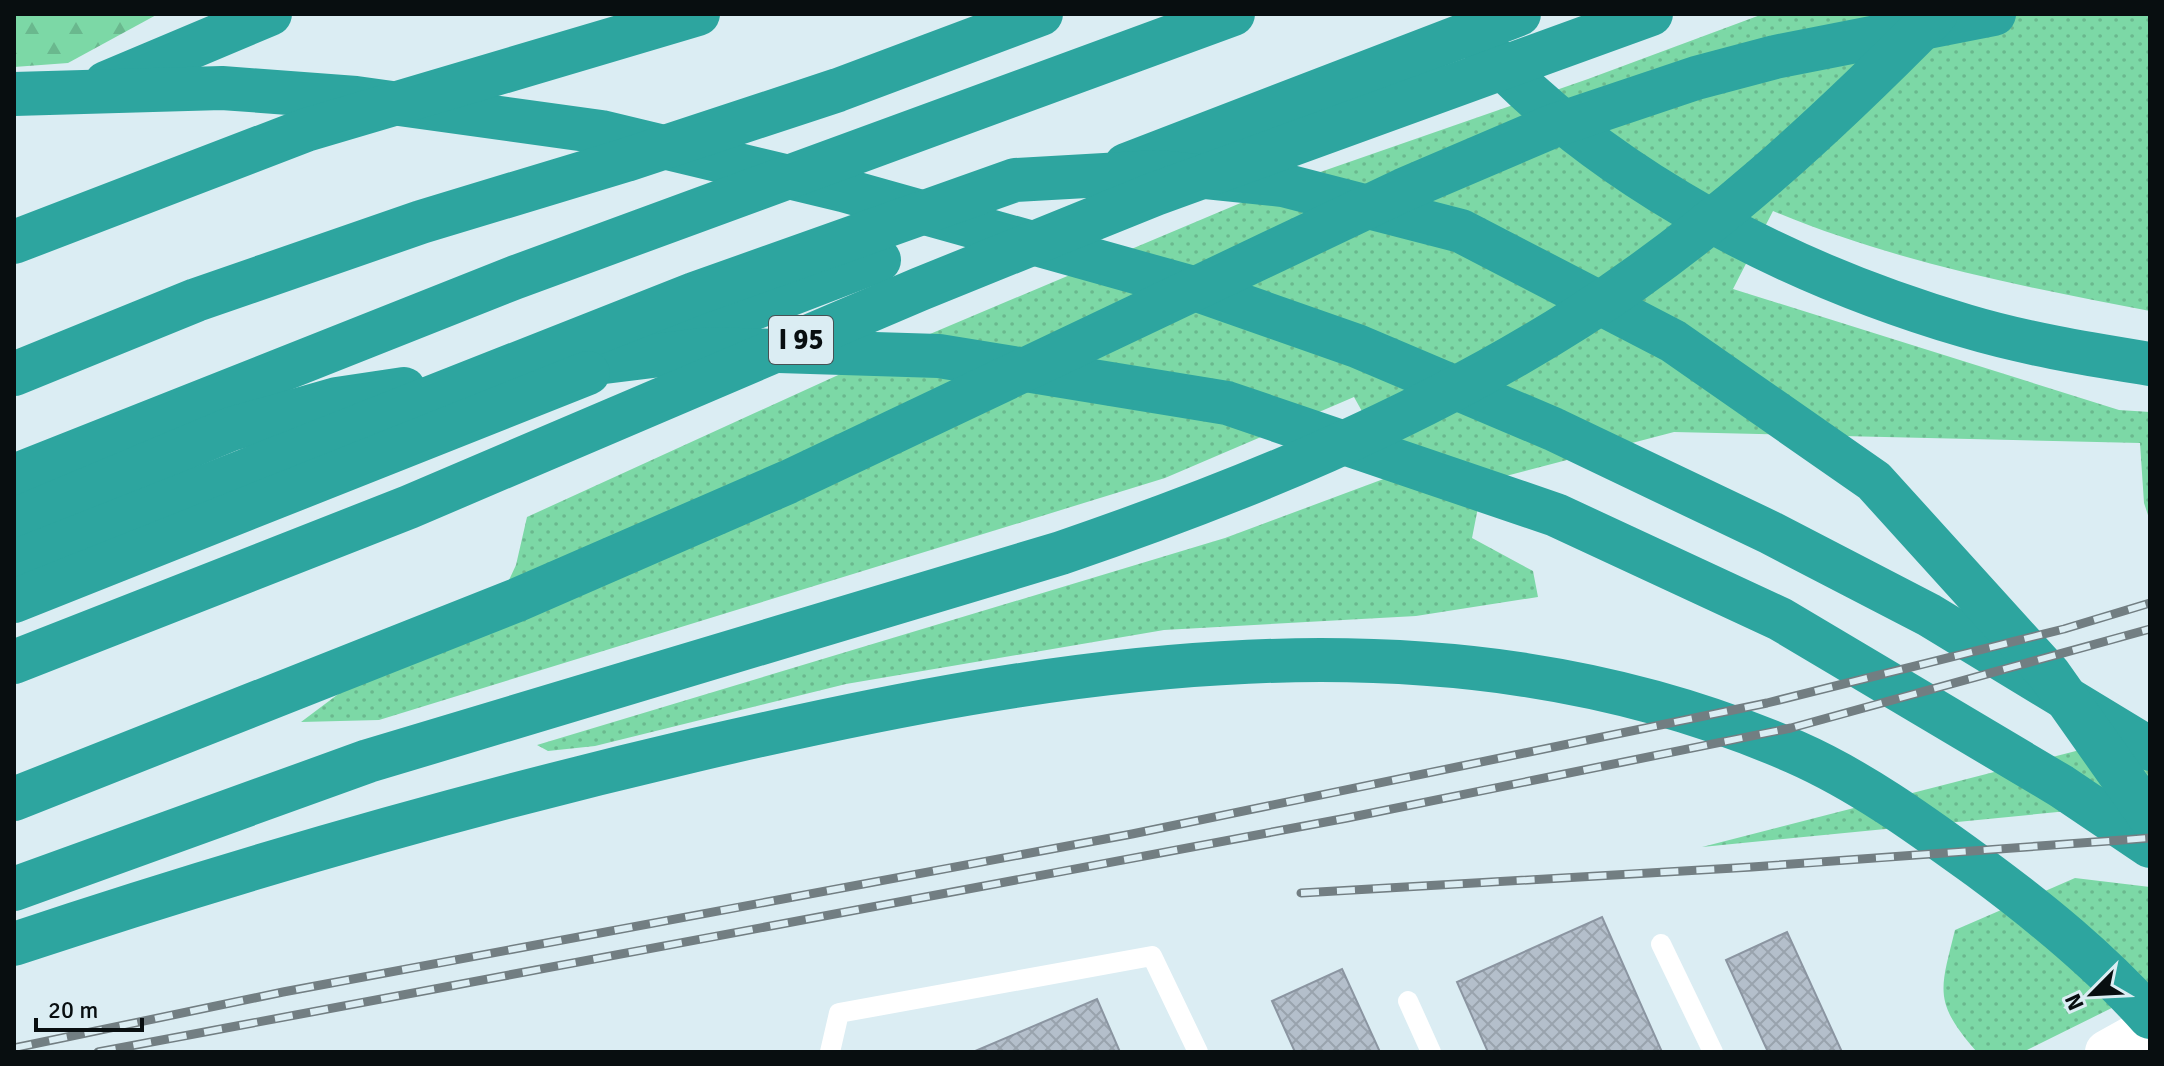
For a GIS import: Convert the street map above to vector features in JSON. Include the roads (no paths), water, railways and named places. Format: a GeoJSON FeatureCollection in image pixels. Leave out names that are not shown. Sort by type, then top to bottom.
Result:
{"type":"FeatureCollection","features":[{"type":"Feature","properties":{"kind":"highway"},"geometry":{"type":"LineString","coordinates":[[14,122],[270,14]]}},
{"type":"Feature","properties":{"kind":"highway"},"geometry":{"type":"LineString","coordinates":[[14,242],[306,130],[698,14]]}},
{"type":"Feature","properties":{"kind":"highway"},"geometry":{"type":"LineString","coordinates":[[14,374],[196,300],[421,222],[626,160],[838,90],[1041,14]]}},
{"type":"Feature","properties":{"kind":"highway"},"geometry":{"type":"LineString","coordinates":[[14,476],[516,277],[1233,14]]}},
{"type":"Feature","properties":{"kind":"highway"},"geometry":{"type":"LineString","coordinates":[[1452,14],[1521,88],[1626,171],[1769,252],[1966,326],[2150,364]]}},
{"type":"Feature","properties":{"kind":"highway"},"geometry":{"type":"LineString","coordinates":[[14,601],[733,316],[1519,14]]}},
{"type":"Feature","properties":{"kind":"highway","name":"I 95"},"geometry":{"type":"LineString","coordinates":[[14,662],[409,507],[920,289],[1155,194],[1651,14]]}},
{"type":"Feature","properties":{"kind":"highway"},"geometry":{"type":"LineString","coordinates":[[14,889],[368,761],[1061,553],[1227,492],[1389,421],[1482,374],[1578,317],[1654,263],[1787,156],[1865,86],[1936,14]]}},
{"type":"Feature","properties":{"kind":"highway"},"geometry":{"type":"LineString","coordinates":[[14,799],[517,600],[745,500],[1403,190],[1553,126],[1696,78],[1775,57],[1994,14]]}},
{"type":"Feature","properties":{"kind":"highway"},"geometry":{"type":"LineString","coordinates":[[14,94],[222,88],[356,98],[601,132],[843,190],[1186,286],[1371,352],[1553,429],[1758,527],[1929,615],[2150,749]]}},
{"type":"Feature","properties":{"kind":"highway"},"geometry":{"type":"LineString","coordinates":[[14,562],[694,294],[1015,180],[1157,172],[1283,185],[1461,231],[1673,341],[1874,481],[2049,674],[2150,817]]}},
{"type":"Feature","properties":{"kind":"highway"},"geometry":{"type":"LineString","coordinates":[[14,520],[231,429],[337,399],[709,349],[939,356],[1227,403],[1556,515],[1780,619],[2061,786],[2150,846]]}},
{"type":"Feature","properties":{"kind":"highway"},"geometry":{"type":"LineString","coordinates":[[14,944],[360,835],[645,762],[903,704],[1047,679],[1170,665],[1270,660],[1399,662],[1570,682],[1695,717],[1797,753],[1910,817],[2045,916],[2126,990],[2150,1017]]}},
{"type":"Feature","properties":{"kind":"street"},"geometry":{"type":"LineString","coordinates":[[2107,1052],[2150,1028]]}},
{"type":"Feature","properties":{"kind":"lane"},"geometry":{"type":"LineString","coordinates":[[1661,944],[1713,1052]]}},
{"type":"Feature","properties":{"kind":"lane"},"geometry":{"type":"LineString","coordinates":[[830,1052],[839,1013],[1152,956],[1198,1052]]}},
{"type":"Feature","properties":{"kind":"lane"},"geometry":{"type":"LineString","coordinates":[[1408,1001],[1431,1052]]}},
{"type":"Feature","properties":{"kind":"railway"},"geometry":{"type":"LineString","coordinates":[[14,1048],[283,992],[1132,834],[1767,703],[2064,629],[2150,603]]}},
{"type":"Feature","properties":{"kind":"railway"},"geometry":{"type":"LineString","coordinates":[[98,1052],[1347,818],[1791,728],[2150,629]]}},
{"type":"Feature","properties":{"kind":"railway"},"geometry":{"type":"LineString","coordinates":[[1301,893],[1752,867],[2150,838]]}}]}
